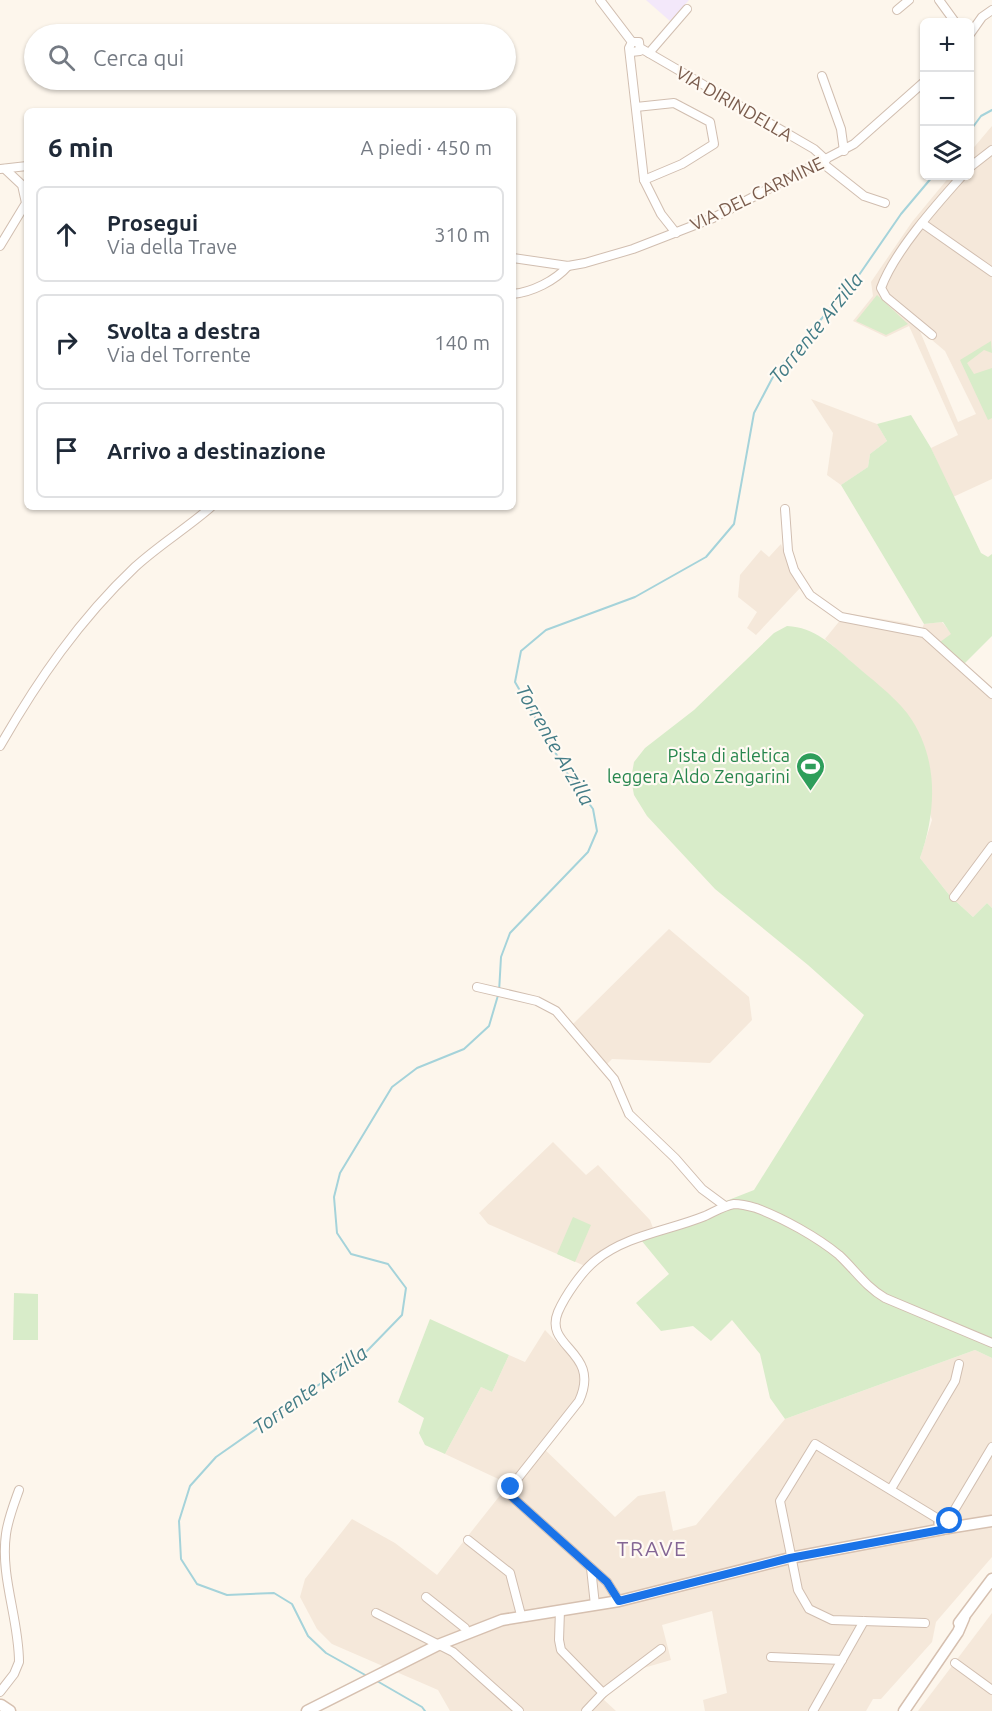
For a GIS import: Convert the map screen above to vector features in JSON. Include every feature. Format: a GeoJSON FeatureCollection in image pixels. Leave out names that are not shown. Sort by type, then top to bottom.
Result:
{"type":"FeatureCollection","features":[{"type":"Feature","properties":{"kind":"main road"},"geometry":{"type":"LineString","coordinates":[[307,1711],[438,1645],[522,1615],[619,1601],[790,1558],[930,1530],[945,1523],[965,1525],[992,1521]]}},
{"type":"Feature","properties":{"kind":"main road"},"geometry":{"type":"LineString","coordinates":[[904,1711],[939,1656],[947,1636],[964,1618],[992,1579]]}},
{"type":"Feature","properties":{"kind":"street","name":"VIA DIRINDELLA"},"geometry":{"type":"LineString","coordinates":[[600,0],[632,42],[639,42],[645,51],[814,149],[823,161],[864,196],[885,203]]}},
{"type":"Feature","properties":{"kind":"street"},"geometry":{"type":"LineString","coordinates":[[897,10],[909,0]]}},
{"type":"Feature","properties":{"kind":"street"},"geometry":{"type":"LineString","coordinates":[[939,0],[953,18]]}},
{"type":"Feature","properties":{"kind":"street"},"geometry":{"type":"LineString","coordinates":[[631,52],[636,54],[645,51],[687,9]]}},
{"type":"Feature","properties":{"kind":"street"},"geometry":{"type":"LineString","coordinates":[[974,27],[982,17],[992,10]]}},
{"type":"Feature","properties":{"kind":"street"},"geometry":{"type":"LineString","coordinates":[[632,42],[629,48],[644,180],[661,214],[676,233]]}},
{"type":"Feature","properties":{"kind":"street"},"geometry":{"type":"LineString","coordinates":[[822,76],[841,129],[844,151]]}},
{"type":"Feature","properties":{"kind":"street","name":"VIA DEL CARMINE"},"geometry":{"type":"LineString","coordinates":[[568,266],[633,249],[713,218],[844,151],[920,86]]}},
{"type":"Feature","properties":{"kind":"street"},"geometry":{"type":"LineString","coordinates":[[636,107],[678,104],[710,122],[714,144],[682,164],[644,180]]}},
{"type":"Feature","properties":{"kind":"street"},"geometry":{"type":"LineString","coordinates":[[841,129],[854,144]]}},
{"type":"Feature","properties":{"kind":"street"},"geometry":{"type":"LineString","coordinates":[[974,163],[992,150]]}},
{"type":"Feature","properties":{"kind":"street"},"geometry":{"type":"LineString","coordinates":[[3,169],[24,166]]}},
{"type":"Feature","properties":{"kind":"street"},"geometry":{"type":"LineString","coordinates":[[3,169],[22,185],[24,194]]}},
{"type":"Feature","properties":{"kind":"street"},"geometry":{"type":"LineString","coordinates":[[932,335],[886,297],[881,288],[885,278],[922,223],[959,180]]}},
{"type":"Feature","properties":{"kind":"street"},"geometry":{"type":"LineString","coordinates":[[0,246],[24,206]]}},
{"type":"Feature","properties":{"kind":"street"},"geometry":{"type":"LineString","coordinates":[[922,223],[992,272]]}},
{"type":"Feature","properties":{"kind":"street"},"geometry":{"type":"LineString","coordinates":[[516,258],[568,266]]}},
{"type":"Feature","properties":{"kind":"street"},"geometry":{"type":"LineString","coordinates":[[516,294],[524,293],[542,285],[568,266]]}},
{"type":"Feature","properties":{"kind":"street"},"geometry":{"type":"LineString","coordinates":[[785,509],[788,551],[794,570],[810,595],[842,617],[924,633],[992,694]]}},
{"type":"Feature","properties":{"kind":"street"},"geometry":{"type":"LineString","coordinates":[[0,746],[33,689],[65,643],[137,566],[207,510]]}},
{"type":"Feature","properties":{"kind":"street"},"geometry":{"type":"LineString","coordinates":[[954,897],[992,846]]}},
{"type":"Feature","properties":{"kind":"street"},"geometry":{"type":"LineString","coordinates":[[477,987],[537,1001],[556,1011],[614,1079],[629,1114],[675,1158],[702,1189],[724,1206]]}},
{"type":"Feature","properties":{"kind":"street"},"geometry":{"type":"LineString","coordinates":[[619,1601],[611,1587],[511,1496],[511,1487],[579,1401],[585,1387],[583,1365],[558,1335],[558,1313],[594,1261],[634,1239],[704,1216],[724,1206],[746,1205],[766,1213],[836,1253],[872,1291],[992,1343]]}},
{"type":"Feature","properties":{"kind":"street"},"geometry":{"type":"LineString","coordinates":[[891,1489],[954,1381],[959,1364]]}},
{"type":"Feature","properties":{"kind":"street"},"geometry":{"type":"LineString","coordinates":[[925,1623],[831,1620],[809,1609],[798,1590],[780,1501],[815,1444],[945,1523],[992,1447]]}},
{"type":"Feature","properties":{"kind":"street"},"geometry":{"type":"LineString","coordinates":[[0,1692],[14,1674],[19,1662],[7,1580],[5,1546],[9,1520],[19,1490]]}},
{"type":"Feature","properties":{"kind":"street"},"geometry":{"type":"LineString","coordinates":[[468,1540],[510,1573],[522,1615]]}},
{"type":"Feature","properties":{"kind":"street"},"geometry":{"type":"LineString","coordinates":[[591,1568],[595,1605]]}},
{"type":"Feature","properties":{"kind":"street"},"geometry":{"type":"LineString","coordinates":[[426,1597],[465,1628],[467,1633]]}},
{"type":"Feature","properties":{"kind":"street"},"geometry":{"type":"LineString","coordinates":[[560,1610],[558,1640],[561,1650],[603,1693]]}},
{"type":"Feature","properties":{"kind":"street"},"geometry":{"type":"LineString","coordinates":[[376,1613],[453,1652],[519,1711]]}},
{"type":"Feature","properties":{"kind":"street"},"geometry":{"type":"LineString","coordinates":[[813,1711],[864,1621]]}},
{"type":"Feature","properties":{"kind":"street"},"geometry":{"type":"LineString","coordinates":[[586,1711],[603,1693],[661,1649]]}},
{"type":"Feature","properties":{"kind":"street"},"geometry":{"type":"LineString","coordinates":[[771,1657],[842,1660]]}},
{"type":"Feature","properties":{"kind":"street"},"geometry":{"type":"LineString","coordinates":[[955,1663],[992,1690]]}},
{"type":"Feature","properties":{"kind":"shaded area"},"geometry":{"type":"Polygon","coordinates":[[[646,0],[689,0],[670,21],[646,0]]]}},
{"type":"Feature","properties":{"kind":"shaded area"},"geometry":{"type":"Polygon","coordinates":[[[992,126],[992,479],[953,497],[931,448],[958,435],[909,326],[886,337],[853,321],[873,296],[871,282],[912,222],[947,180],[974,180],[974,147],[992,126]],[[919,329],[958,422],[976,414],[945,351],[919,329]]]}},
{"type":"Feature","properties":{"kind":"shaded area"},"geometry":{"type":"Polygon","coordinates":[[[811,399],[877,424],[887,441],[870,454],[868,467],[841,485],[827,475],[833,433],[811,399]]]}},
{"type":"Feature","properties":{"kind":"shaded area"},"geometry":{"type":"Polygon","coordinates":[[[781,544],[791,571],[801,587],[756,635],[747,628],[757,612],[738,597],[740,575],[761,550],[769,557],[781,544]]]}},
{"type":"Feature","properties":{"kind":"shaded area"},"geometry":{"type":"Polygon","coordinates":[[[846,613],[907,623],[922,629],[924,624],[942,622],[952,634],[940,643],[992,689],[992,908],[987,903],[973,917],[950,896],[920,858],[932,820],[894,699],[825,639],[846,613]]]}},
{"type":"Feature","properties":{"kind":"shaded area"},"geometry":{"type":"Polygon","coordinates":[[[669,929],[749,997],[752,1020],[710,1063],[612,1059],[607,1064],[573,1024],[669,929]]]}},
{"type":"Feature","properties":{"kind":"shaded area"},"geometry":{"type":"Polygon","coordinates":[[[553,1142],[586,1175],[598,1165],[650,1220],[653,1228],[625,1238],[599,1253],[585,1266],[488,1224],[479,1213],[553,1142]]]}},
{"type":"Feature","properties":{"kind":"shaded area"},"geometry":{"type":"Polygon","coordinates":[[[545,1330],[580,1366],[582,1386],[576,1399],[540,1445],[615,1517],[638,1496],[665,1491],[673,1531],[696,1525],[785,1419],[975,1350],[992,1358],[992,1557],[936,1622],[932,1642],[881,1699],[873,1699],[866,1711],[705,1711],[703,1700],[727,1693],[712,1611],[662,1625],[671,1660],[640,1669],[602,1698],[616,1711],[450,1711],[438,1690],[332,1644],[317,1629],[300,1597],[305,1579],[352,1519],[395,1543],[437,1575],[509,1484],[445,1454],[481,1387],[492,1392],[509,1355],[525,1362],[545,1330]]]}},
{"type":"Feature","properties":{"kind":"shaded area"},"geometry":{"type":"Polygon","coordinates":[[[992,1613],[992,1711],[918,1711],[992,1613]]]}},
{"type":"Feature","properties":{"kind":"green space"},"geometry":{"type":"Polygon","coordinates":[[[877,295],[908,324],[886,335],[856,321],[877,295]]]}},
{"type":"Feature","properties":{"kind":"green space"},"geometry":{"type":"Polygon","coordinates":[[[991,341],[992,353],[984,350],[967,363],[974,374],[992,368],[992,418],[988,420],[960,360],[991,341]]]}},
{"type":"Feature","properties":{"kind":"green space"},"geometry":{"type":"Polygon","coordinates":[[[911,415],[931,448],[981,553],[988,557],[992,554],[992,636],[963,665],[940,642],[951,634],[943,622],[924,624],[841,485],[868,467],[870,454],[887,441],[877,424],[911,415]]]}},
{"type":"Feature","properties":{"kind":"green space"},"geometry":{"type":"Polygon","coordinates":[[[787,626],[815,633],[888,693],[907,713],[925,747],[932,784],[930,821],[920,858],[950,896],[973,917],[987,903],[992,908],[992,1358],[975,1350],[785,1419],[770,1398],[760,1354],[732,1320],[711,1341],[693,1326],[661,1331],[636,1303],[669,1274],[641,1240],[727,1209],[726,1201],[754,1190],[864,1015],[808,965],[715,889],[647,816],[634,795],[631,779],[634,762],[645,748],[694,710],[774,633],[787,626]]]}},
{"type":"Feature","properties":{"kind":"green space"},"geometry":{"type":"Polygon","coordinates":[[[573,1217],[591,1225],[575,1262],[557,1254],[573,1217]]]}},
{"type":"Feature","properties":{"kind":"green space"},"geometry":{"type":"Polygon","coordinates":[[[14,1293],[38,1294],[38,1340],[13,1340],[14,1293]]]}},
{"type":"Feature","properties":{"kind":"green space"},"geometry":{"type":"Polygon","coordinates":[[[430,1319],[509,1355],[492,1392],[481,1387],[445,1454],[425,1445],[419,1433],[424,1418],[398,1402],[430,1319]]]}},
{"type":"Feature","properties":{"kind":"waterway","name":"Torrente Arzilla"},"geometry":{"type":"LineString","coordinates":[[974,126],[981,116],[992,110]]}},
{"type":"Feature","properties":{"kind":"waterway","name":"Torrente Arzilla"},"geometry":{"type":"LineString","coordinates":[[367,1676],[326,1653],[308,1636],[292,1604],[274,1593],[227,1595],[197,1584],[181,1559],[179,1521],[190,1486],[216,1457],[367,1351],[402,1315],[406,1288],[388,1264],[351,1254],[337,1233],[334,1197],[340,1173],[392,1087],[417,1068],[464,1049],[489,1026],[499,992],[501,957],[510,933],[588,852],[597,831],[593,809],[567,773],[515,682],[521,651],[546,630],[635,597],[706,557],[734,524],[754,413],[775,373],[859,275],[901,214],[930,180]]}},
{"type":"Feature","properties":{"kind":"waterway","name":"Torrente Arzilla"},"geometry":{"type":"LineString","coordinates":[[377,1681],[422,1707],[425,1711]]}},
{"type":"Feature","properties":{"kind":"place","name":"Pista di atletica leggera Aldo Zengarini"},"geometry":{"type":"Point","coordinates":[811,792]}},
{"type":"Feature","properties":{"kind":"district","name":"TRAVE"},"geometry":{"type":"Point","coordinates":[652,1549]}},
{"type":"Feature","properties":{"kind":"route"},"geometry":{"type":"LineString","coordinates":[[511,1487],[511,1496],[607,1582],[619,1601],[790,1558],[930,1530],[946,1529],[951,1524],[950,1521]]}}]}
